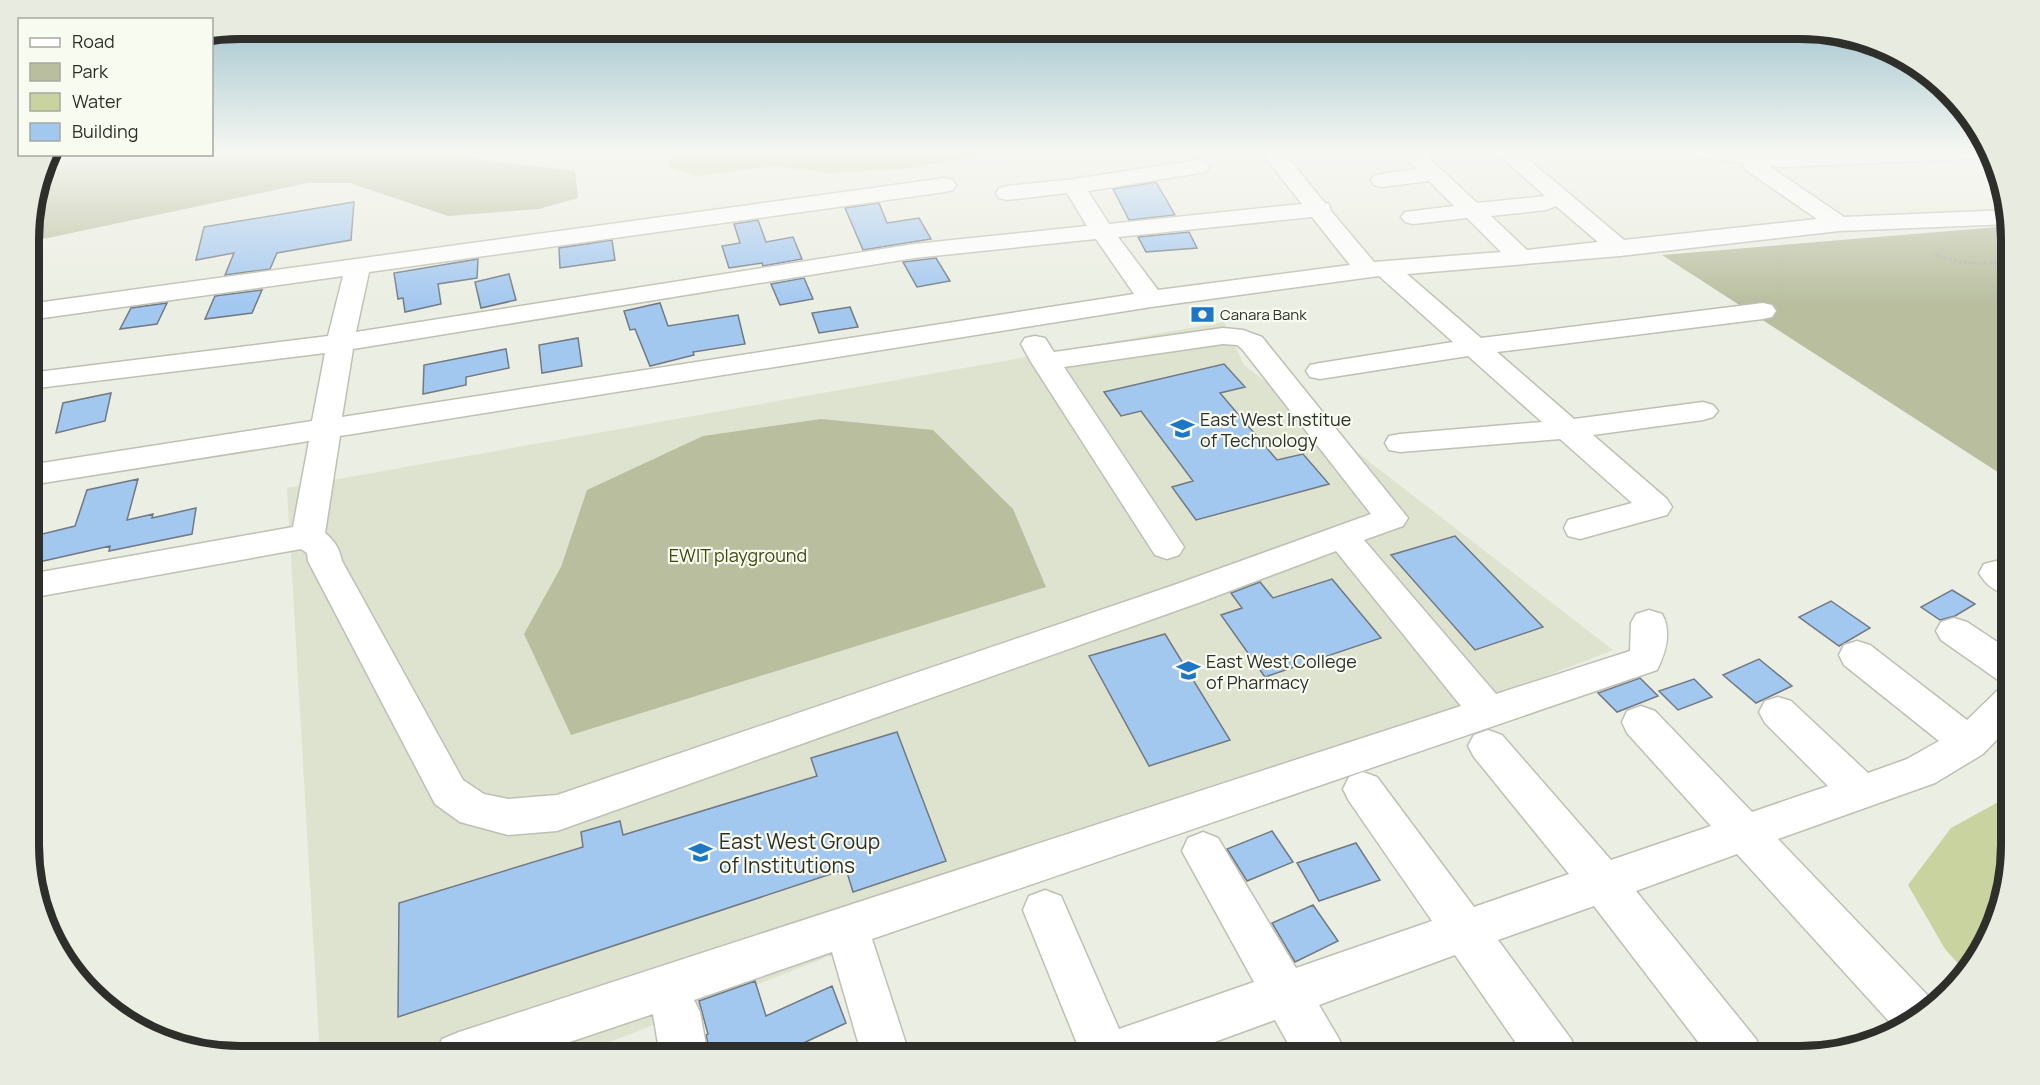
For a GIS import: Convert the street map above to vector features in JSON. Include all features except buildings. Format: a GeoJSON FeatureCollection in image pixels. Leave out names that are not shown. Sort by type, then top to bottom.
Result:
{"type":"FeatureCollection","features":[{"type":"Feature","properties":{"kind":"street"},"geometry":{"type":"LineString","coordinates":[[39,311],[819,203]]}},
{"type":"Feature","properties":{"kind":"street"},"geometry":{"type":"LineString","coordinates":[[1084,203],[1151,299]]}},
{"type":"Feature","properties":{"kind":"street"},"geometry":{"type":"LineString","coordinates":[[1316,203],[1376,269],[1474,347],[1656,507],[1580,528]]}},
{"type":"Feature","properties":{"kind":"street"},"geometry":{"type":"LineString","coordinates":[[1463,203],[1521,258]]}},
{"type":"Feature","properties":{"kind":"street"},"geometry":{"type":"LineString","coordinates":[[1413,217],[1546,203]]}},
{"type":"Feature","properties":{"kind":"street"},"geometry":{"type":"LineString","coordinates":[[1566,203],[1620,249]]}},
{"type":"Feature","properties":{"kind":"street"},"geometry":{"type":"LineString","coordinates":[[1816,203],[1839,224]]}},
{"type":"Feature","properties":{"kind":"street"},"geometry":{"type":"LineString","coordinates":[[39,380],[340,344],[914,252],[1321,209]]}},
{"type":"Feature","properties":{"kind":"street"},"geometry":{"type":"LineString","coordinates":[[39,473],[1151,299],[1376,269],[1620,249],[1839,224],[1999,217]]}},
{"type":"Feature","properties":{"kind":"street"},"geometry":{"type":"LineString","coordinates":[[308,536],[340,344],[358,267]]}},
{"type":"Feature","properties":{"kind":"street"},"geometry":{"type":"LineString","coordinates":[[1320,371],[1474,347],[1764,311]]}},
{"type":"Feature","properties":{"kind":"street"},"geometry":{"type":"LineString","coordinates":[[1019,320],[1167,547]]}},
{"type":"Feature","properties":{"kind":"street"},"geometry":{"type":"LineString","coordinates":[[308,536],[323,549],[325,561],[449,792],[474,810],[508,817],[557,813],[1186,594],[1392,518],[1252,343],[1243,338],[1223,336],[1045,362]]}},
{"type":"Feature","properties":{"kind":"street"},"geometry":{"type":"LineString","coordinates":[[1400,443],[1567,429],[1702,411]]}},
{"type":"Feature","properties":{"kind":"street"},"geometry":{"type":"LineString","coordinates":[[39,584],[308,536]]}},
{"type":"Feature","properties":{"kind":"street"},"geometry":{"type":"LineString","coordinates":[[1342,536],[1603,883],[1731,1046]]}},
{"type":"Feature","properties":{"kind":"street"},"geometry":{"type":"LineString","coordinates":[[490,1046],[1488,729],[1644,660],[1648,650],[1649,623]]}},
{"type":"Feature","properties":{"kind":"street"},"geometry":{"type":"LineString","coordinates":[[1954,631],[2001,663]]}},
{"type":"Feature","properties":{"kind":"street"},"geometry":{"type":"LineString","coordinates":[[1857,655],[1969,743]]}},
{"type":"Feature","properties":{"kind":"street"},"geometry":{"type":"LineString","coordinates":[[1137,1046],[1921,771],[1969,743],[2001,711]]}},
{"type":"Feature","properties":{"kind":"street"},"geometry":{"type":"LineString","coordinates":[[1778,712],[1861,792]]}},
{"type":"Feature","properties":{"kind":"street"},"geometry":{"type":"LineString","coordinates":[[1641,722],[1911,1012]]}},
{"type":"Feature","properties":{"kind":"street"},"geometry":{"type":"LineString","coordinates":[[1363,789],[1547,1046]]}},
{"type":"Feature","properties":{"kind":"street"},"geometry":{"type":"LineString","coordinates":[[1203,851],[1317,1046]]}},
{"type":"Feature","properties":{"kind":"street"},"geometry":{"type":"LineString","coordinates":[[1045,910],[1104,1046]]}},
{"type":"Feature","properties":{"kind":"street"},"geometry":{"type":"LineString","coordinates":[[854,950],[883,1046]]}},
{"type":"Feature","properties":{"kind":"street"},"geometry":{"type":"LineString","coordinates":[[676,1012],[682,1046]]}},
{"type":"Feature","properties":{"kind":"path"},"geometry":{"type":"LineString","coordinates":[[1935,254],[1964,265],[1984,266],[2001,263]]}},
{"type":"Feature","properties":{"kind":"shaded area","name":"East West Group of Institutions"},"geometry":{"type":"Polygon","coordinates":[[[1224,322],[1244,365],[1613,650],[600,1046],[319,1046],[287,488],[1224,322]]]}},
{"type":"Feature","properties":{"kind":"green space"},"geometry":{"type":"Polygon","coordinates":[[[43,203],[215,203],[39,240],[43,203]]]}},
{"type":"Feature","properties":{"kind":"green space"},"geometry":{"type":"Polygon","coordinates":[[[408,203],[562,203],[539,209],[448,216],[408,203]]]}},
{"type":"Feature","properties":{"kind":"green space"},"geometry":{"type":"Polygon","coordinates":[[[2000,227],[2001,474],[1662,255],[2000,227]]]}},
{"type":"Feature","properties":{"kind":"green space","name":"EWIT playground"},"geometry":{"type":"Polygon","coordinates":[[[821,419],[933,430],[1013,509],[1046,587],[571,735],[524,634],[561,567],[587,490],[703,436],[821,419]]]}},
{"type":"Feature","properties":{"kind":"water"},"geometry":{"type":"Polygon","coordinates":[[[2001,800],[2001,845],[1994,897],[1980,934],[1960,965],[1945,949],[1908,885],[1951,828],[2001,800]]]}},
{"type":"Feature","properties":{"kind":"place","name":"Canara Bank"},"geometry":{"type":"Point","coordinates":[1202,314]}},
{"type":"Feature","properties":{"kind":"place","name":"East West Institue of Technology"},"geometry":{"type":"Point","coordinates":[1182,429]}},
{"type":"Feature","properties":{"kind":"place","name":"East West College of Pharmacy"},"geometry":{"type":"Point","coordinates":[1188,671]}},
{"type":"Feature","properties":{"kind":"place","name":"East West Group of Institutions"},"geometry":{"type":"Point","coordinates":[701,853]}}]}
